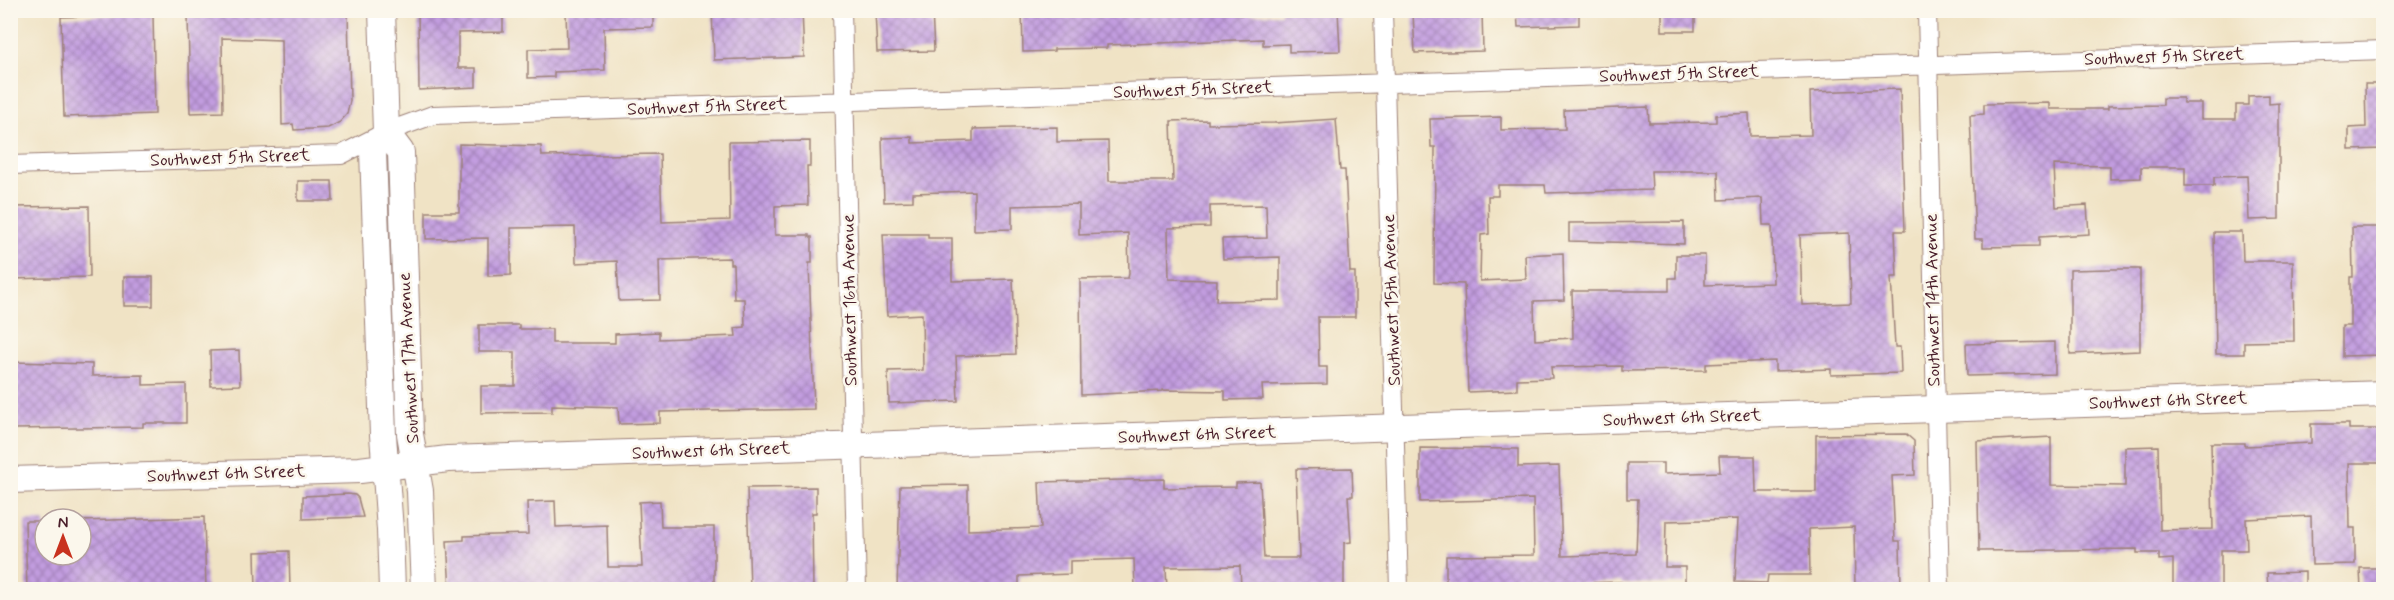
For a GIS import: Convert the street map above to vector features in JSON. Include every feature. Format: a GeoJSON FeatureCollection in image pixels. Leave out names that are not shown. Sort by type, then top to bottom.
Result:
{"type":"FeatureCollection","features":[{"type":"Feature","properties":{"kind":"street","name":"Southwest 17th Avenue"},"geometry":{"type":"LineString","coordinates":[[382,10],[386,132],[401,152],[410,434],[420,491],[424,590]]}},
{"type":"Feature","properties":{"kind":"street","name":"Southwest 16th Avenue"},"geometry":{"type":"LineString","coordinates":[[842,10],[857,590]]}},
{"type":"Feature","properties":{"kind":"street","name":"Southwest 15th Avenue"},"geometry":{"type":"LineString","coordinates":[[1383,10],[1399,590]]}},
{"type":"Feature","properties":{"kind":"street","name":"Southwest 14th Avenue"},"geometry":{"type":"LineString","coordinates":[[1927,10],[1940,590]]}},
{"type":"Feature","properties":{"kind":"street","name":"Southwest 5th Street"},"geometry":{"type":"LineString","coordinates":[[10,165],[341,155],[386,132],[433,116],[2384,50]]}},
{"type":"Feature","properties":{"kind":"street","name":"Southwest 17th Avenue"},"geometry":{"type":"LineString","coordinates":[[386,132],[373,151],[392,590]]}},
{"type":"Feature","properties":{"kind":"street","name":"Southwest 6th Street"},"geometry":{"type":"LineString","coordinates":[[10,480],[348,470],[448,459],[2384,394]]}},
{"type":"Feature","properties":{"kind":"building"},"geometry":{"type":"Polygon","coordinates":[[[239,10],[348,10],[350,101],[347,114],[340,122],[328,128],[294,130],[293,124],[282,125],[281,40],[222,38],[223,112],[190,113],[188,14],[239,13],[239,10]]]}},
{"type":"Feature","properties":{"kind":"building"},"geometry":{"type":"Polygon","coordinates":[[[418,10],[503,10],[503,32],[458,33],[458,68],[476,68],[476,87],[419,90],[418,10]]]}},
{"type":"Feature","properties":{"kind":"building"},"geometry":{"type":"Polygon","coordinates":[[[566,10],[653,10],[653,27],[604,28],[605,70],[554,72],[554,77],[528,78],[528,49],[567,48],[566,10]]]}},
{"type":"Feature","properties":{"kind":"building"},"geometry":{"type":"Polygon","coordinates":[[[712,10],[802,10],[804,57],[714,60],[712,10]]]}},
{"type":"Feature","properties":{"kind":"building"},"geometry":{"type":"Polygon","coordinates":[[[875,10],[932,10],[934,51],[877,52],[875,10]]]}},
{"type":"Feature","properties":{"kind":"building"},"geometry":{"type":"Polygon","coordinates":[[[1022,10],[1240,10],[1240,15],[1281,14],[1281,10],[1338,10],[1340,51],[1289,52],[1289,44],[1263,45],[1263,39],[1107,45],[1107,48],[1023,52],[1022,10]]]}},
{"type":"Feature","properties":{"kind":"building"},"geometry":{"type":"Polygon","coordinates":[[[1517,10],[1579,10],[1579,25],[1518,27],[1517,10]]]}},
{"type":"Feature","properties":{"kind":"building"},"geometry":{"type":"Polygon","coordinates":[[[1662,10],[1695,10],[1695,31],[1662,31],[1662,10]]]}},
{"type":"Feature","properties":{"kind":"building"},"geometry":{"type":"Polygon","coordinates":[[[1482,11],[1483,51],[1415,53],[1413,13],[1482,11]]]}},
{"type":"Feature","properties":{"kind":"building"},"geometry":{"type":"Polygon","coordinates":[[[153,14],[155,114],[64,117],[61,17],[153,14]]]}},
{"type":"Feature","properties":{"kind":"building"},"geometry":{"type":"Polygon","coordinates":[[[2365,84],[2384,84],[2384,149],[2349,150],[2349,128],[2366,127],[2365,84]]]}},
{"type":"Feature","properties":{"kind":"building"},"geometry":{"type":"Polygon","coordinates":[[[1900,89],[1905,231],[1895,231],[1897,277],[1891,277],[1895,347],[1900,347],[1901,373],[1831,375],[1831,369],[1775,371],[1775,361],[1706,364],[1706,370],[1622,371],[1622,366],[1551,367],[1552,378],[1517,379],[1517,390],[1468,392],[1464,284],[1434,283],[1435,147],[1431,147],[1430,119],[1501,117],[1501,130],[1565,129],[1564,110],[1648,107],[1649,123],[1716,122],[1716,115],[1749,113],[1750,136],[1811,135],[1810,92],[1900,89]],[[1651,171],[1652,190],[1546,193],[1545,185],[1498,185],[1498,196],[1488,196],[1489,234],[1481,235],[1480,281],[1526,279],[1525,255],[1563,253],[1564,300],[1534,301],[1535,340],[1573,338],[1572,291],[1669,291],[1669,278],[1676,278],[1676,255],[1705,255],[1705,285],[1773,283],[1772,225],[1763,225],[1762,198],[1719,200],[1718,171],[1651,171]],[[1849,233],[1800,235],[1802,305],[1851,303],[1849,233]]]}},
{"type":"Feature","properties":{"kind":"building"},"geometry":{"type":"Polygon","coordinates":[[[2269,95],[2269,104],[2279,103],[2279,219],[2249,220],[2247,176],[2214,177],[2214,186],[2185,186],[2185,167],[2141,167],[2141,178],[2110,179],[2110,166],[2054,165],[2056,207],[2087,205],[2089,234],[2039,237],[2039,246],[1983,247],[1983,239],[1975,239],[1970,115],[1984,114],[1984,104],[2050,103],[2050,109],[2108,109],[2108,106],[2163,105],[2163,98],[2183,98],[2183,103],[2201,103],[2201,119],[2236,119],[2236,105],[2248,105],[2248,96],[2269,95]]]}},
{"type":"Feature","properties":{"kind":"building"},"geometry":{"type":"Polygon","coordinates":[[[1336,119],[1340,170],[1345,170],[1350,272],[1355,272],[1355,317],[1318,317],[1319,367],[1327,367],[1327,384],[1262,385],[1263,399],[1225,400],[1225,391],[1163,390],[1081,395],[1080,279],[1128,278],[1129,274],[1128,233],[1079,235],[1079,204],[1012,206],[1012,229],[974,230],[974,191],[913,193],[913,201],[884,202],[882,138],[912,137],[912,143],[973,141],[973,129],[1057,127],[1057,142],[1108,141],[1109,181],[1173,181],[1171,121],[1208,120],[1208,124],[1336,119]],[[1266,205],[1210,206],[1210,227],[1168,228],[1169,279],[1217,280],[1216,301],[1280,300],[1280,257],[1223,259],[1222,239],[1267,238],[1266,205]]]}},
{"type":"Feature","properties":{"kind":"building"},"geometry":{"type":"Polygon","coordinates":[[[810,141],[810,166],[807,166],[808,205],[775,206],[775,235],[809,235],[812,237],[812,263],[809,263],[814,409],[660,412],[660,423],[619,424],[618,407],[552,405],[552,412],[481,413],[481,386],[515,386],[515,352],[479,352],[479,325],[519,325],[519,329],[552,329],[552,343],[615,343],[615,334],[659,332],[659,339],[736,336],[735,328],[745,327],[744,299],[734,299],[733,264],[730,264],[730,258],[659,260],[660,300],[619,301],[617,261],[576,263],[575,227],[511,228],[511,275],[488,276],[488,238],[426,239],[426,212],[459,212],[459,144],[541,146],[542,156],[660,154],[662,222],[730,220],[729,142],[810,141]]]}},
{"type":"Feature","properties":{"kind":"building"},"geometry":{"type":"Polygon","coordinates":[[[298,181],[332,181],[333,201],[298,201],[298,181]]]}},
{"type":"Feature","properties":{"kind":"building"},"geometry":{"type":"Polygon","coordinates":[[[89,206],[90,277],[10,279],[10,207],[89,206]]]}},
{"type":"Feature","properties":{"kind":"building"},"geometry":{"type":"Polygon","coordinates":[[[1684,222],[1684,244],[1569,241],[1569,223],[1684,222]]]}},
{"type":"Feature","properties":{"kind":"building"},"geometry":{"type":"Polygon","coordinates":[[[2352,227],[2384,227],[2384,355],[2342,356],[2342,326],[2350,326],[2350,277],[2353,277],[2352,227]]]}},
{"type":"Feature","properties":{"kind":"building"},"geometry":{"type":"Polygon","coordinates":[[[2214,232],[2242,232],[2243,261],[2293,261],[2294,341],[2244,342],[2244,354],[2216,354],[2214,232]]]}},
{"type":"Feature","properties":{"kind":"building"},"geometry":{"type":"Polygon","coordinates":[[[883,234],[928,234],[928,238],[952,238],[952,281],[1013,279],[1016,354],[956,356],[958,401],[889,403],[888,371],[923,370],[922,314],[887,316],[883,234]]]}},
{"type":"Feature","properties":{"kind":"building"},"geometry":{"type":"Polygon","coordinates":[[[2140,269],[2140,351],[2070,354],[2070,270],[2140,269]]]}},
{"type":"Feature","properties":{"kind":"building"},"geometry":{"type":"Polygon","coordinates":[[[124,277],[153,277],[153,306],[124,306],[124,277]]]}},
{"type":"Feature","properties":{"kind":"building"},"geometry":{"type":"Polygon","coordinates":[[[2055,342],[2055,374],[1967,376],[1966,344],[2055,342]]]}},
{"type":"Feature","properties":{"kind":"building"},"geometry":{"type":"Polygon","coordinates":[[[239,350],[240,385],[211,386],[210,351],[239,350]]]}},
{"type":"Feature","properties":{"kind":"building"},"geometry":{"type":"Polygon","coordinates":[[[12,362],[92,364],[92,376],[143,375],[143,385],[186,384],[186,423],[143,423],[143,427],[13,429],[12,362]]]}},
{"type":"Feature","properties":{"kind":"building"},"geometry":{"type":"Polygon","coordinates":[[[2311,424],[2349,424],[2349,429],[2384,429],[2384,463],[2349,463],[2350,528],[2355,528],[2355,564],[2312,565],[2311,516],[2246,519],[2247,550],[2221,550],[2221,590],[2173,590],[2173,559],[2159,560],[2159,553],[2137,553],[2137,549],[1979,551],[1977,441],[2051,437],[2051,485],[2125,486],[2125,447],[2158,446],[2160,530],[2213,529],[2211,443],[2245,443],[2245,446],[2311,443],[2311,424]]]}},
{"type":"Feature","properties":{"kind":"building"},"geometry":{"type":"Polygon","coordinates":[[[1906,434],[1914,441],[1915,475],[1892,476],[1895,541],[1900,541],[1901,590],[1855,590],[1854,527],[1809,529],[1810,575],[1768,575],[1767,583],[1735,582],[1738,519],[1666,521],[1665,567],[1685,567],[1685,584],[1622,584],[1621,582],[1446,587],[1446,556],[1534,555],[1533,499],[1420,502],[1420,448],[1518,449],[1518,467],[1559,466],[1562,556],[1636,554],[1638,499],[1627,499],[1627,463],[1663,463],[1663,474],[1720,472],[1719,456],[1755,456],[1756,492],[1816,492],[1816,435],[1906,434]]]}},
{"type":"Feature","properties":{"kind":"building"},"geometry":{"type":"Polygon","coordinates":[[[1352,468],[1353,496],[1348,496],[1351,542],[1344,543],[1344,590],[1292,590],[1292,586],[1241,588],[1240,566],[1166,567],[1167,590],[1135,590],[1134,559],[1070,561],[1070,574],[1019,576],[1019,590],[897,590],[900,486],[968,485],[968,530],[1041,528],[1039,482],[1164,479],[1164,488],[1236,487],[1236,483],[1260,482],[1264,558],[1299,558],[1296,469],[1352,468]]]}},
{"type":"Feature","properties":{"kind":"building"},"geometry":{"type":"Polygon","coordinates":[[[816,487],[816,513],[812,513],[813,590],[750,590],[747,488],[816,487]]]}},
{"type":"Feature","properties":{"kind":"building"},"geometry":{"type":"Polygon","coordinates":[[[348,494],[358,498],[363,517],[303,519],[303,496],[348,494]]]}},
{"type":"Feature","properties":{"kind":"building"},"geometry":{"type":"Polygon","coordinates":[[[555,501],[556,527],[607,525],[608,567],[642,567],[639,502],[660,501],[661,527],[714,527],[714,590],[450,590],[447,541],[464,540],[464,536],[528,534],[527,502],[555,501]]]}},
{"type":"Feature","properties":{"kind":"building"},"geometry":{"type":"Polygon","coordinates":[[[204,517],[206,590],[27,590],[25,521],[33,521],[33,567],[93,567],[93,521],[204,517]]]}},
{"type":"Feature","properties":{"kind":"building"},"geometry":{"type":"Polygon","coordinates":[[[289,551],[290,590],[256,590],[255,552],[289,551]]]}},
{"type":"Feature","properties":{"kind":"building"},"geometry":{"type":"Polygon","coordinates":[[[2360,568],[2384,568],[2384,590],[2361,590],[2360,568]]]}},
{"type":"Feature","properties":{"kind":"building"},"geometry":{"type":"Polygon","coordinates":[[[2305,572],[2305,590],[2268,590],[2267,573],[2305,572]]]}}]}
